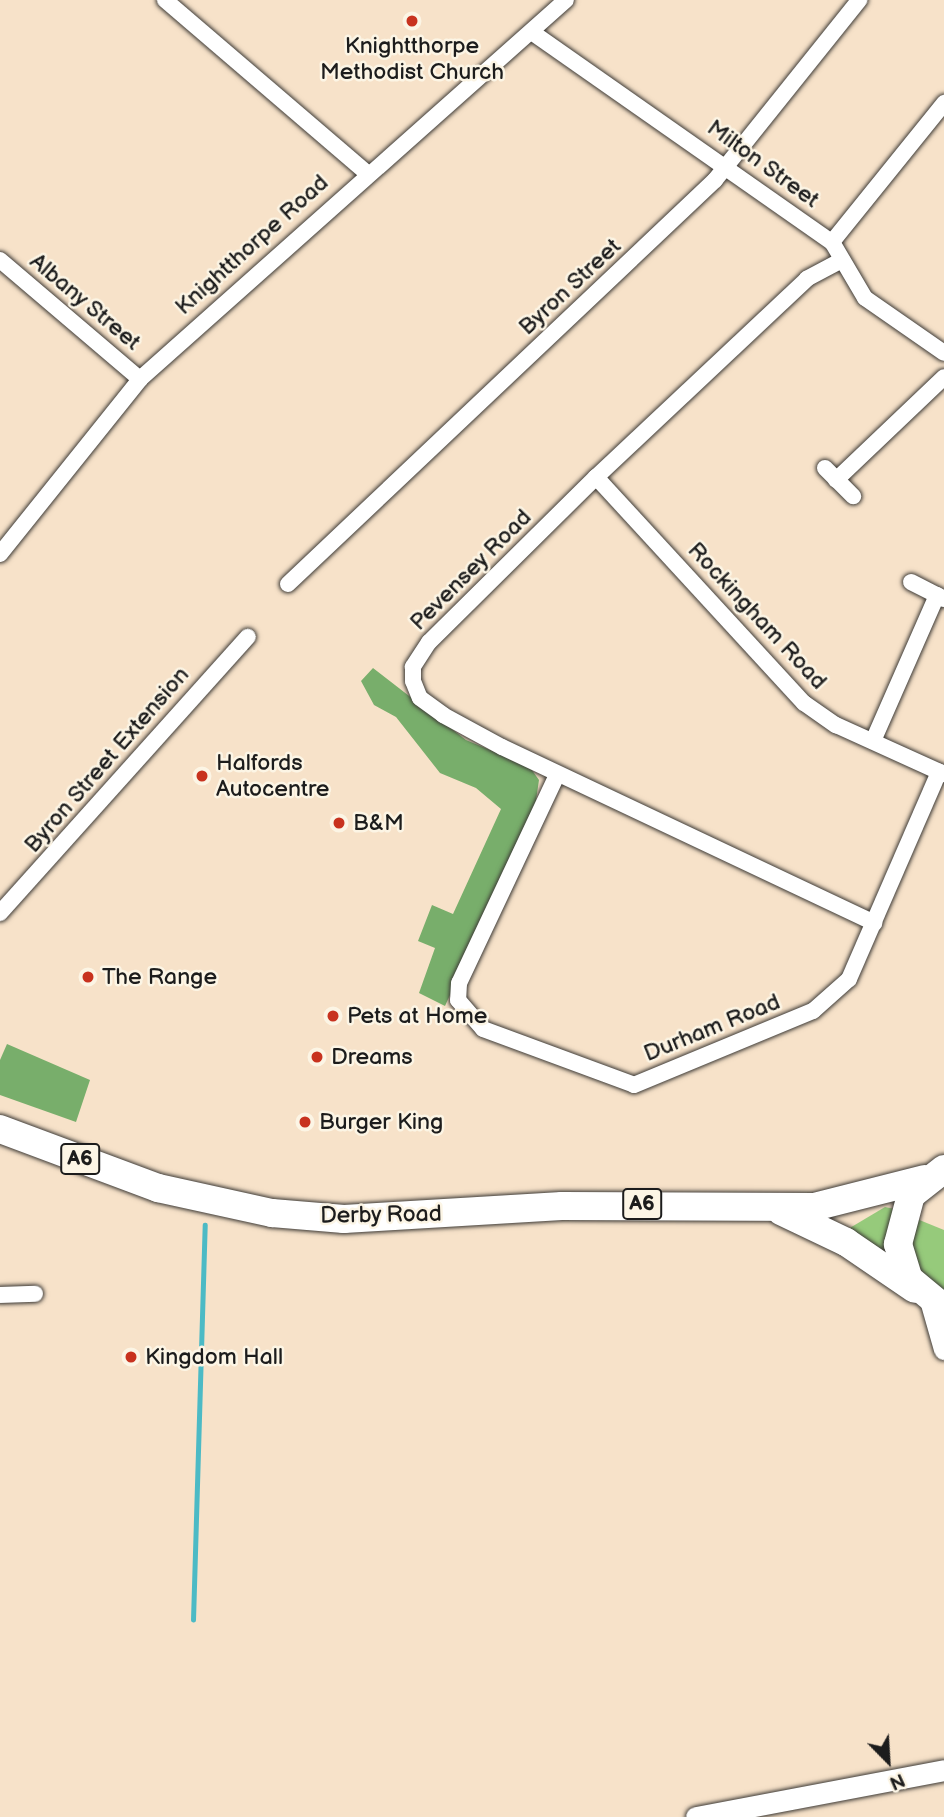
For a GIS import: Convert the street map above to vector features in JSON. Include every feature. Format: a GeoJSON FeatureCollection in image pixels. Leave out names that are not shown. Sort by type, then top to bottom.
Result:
{"type":"FeatureCollection","features":[{"type":"Feature","properties":{"kind":"highway","name":"Derby Road"},"geometry":{"type":"LineString","coordinates":[[0,1129],[158,1188],[284,1214],[344,1219],[562,1206],[774,1208],[846,1203],[935,1174]]}},
{"type":"Feature","properties":{"kind":"highway","name":"A6"},"geometry":{"type":"LineString","coordinates":[[931,1300],[904,1268],[898,1231],[904,1209],[935,1174]]}},
{"type":"Feature","properties":{"kind":"highway","name":"Derby Road"},"geometry":{"type":"LineString","coordinates":[[774,1208],[846,1242],[931,1300]]}},
{"type":"Feature","properties":{"kind":"street"},"geometry":{"type":"LineString","coordinates":[[165,0],[366,172]]}},
{"type":"Feature","properties":{"kind":"street","name":"Knightthorpe Road"},"geometry":{"type":"LineString","coordinates":[[0,554],[140,379],[366,172],[533,33],[566,0]]}},
{"type":"Feature","properties":{"kind":"street","name":"Byron Street"},"geometry":{"type":"LineString","coordinates":[[288,584],[727,164],[859,0]]}},
{"type":"Feature","properties":{"kind":"street","name":"Milton Street"},"geometry":{"type":"LineString","coordinates":[[533,33],[727,164],[832,243],[865,298],[944,353]]}},
{"type":"Feature","properties":{"kind":"street"},"geometry":{"type":"LineString","coordinates":[[832,243],[944,103]]}},
{"type":"Feature","properties":{"kind":"street","name":"Albany Street"},"geometry":{"type":"LineString","coordinates":[[0,260],[140,379]]}},
{"type":"Feature","properties":{"kind":"street","name":"Pevensey Road"},"geometry":{"type":"LineString","coordinates":[[842,260],[807,279],[596,477],[429,642],[413,667],[420,698],[443,716],[557,775],[874,923]]}},
{"type":"Feature","properties":{"kind":"street"},"geometry":{"type":"LineString","coordinates":[[853,496],[830,474],[944,377]]}},
{"type":"Feature","properties":{"kind":"street","name":"Rockingham Road"},"geometry":{"type":"LineString","coordinates":[[596,477],[804,703],[873,741],[942,773]]}},
{"type":"Feature","properties":{"kind":"street"},"geometry":{"type":"LineString","coordinates":[[873,741],[940,597],[911,582]]}},
{"type":"Feature","properties":{"kind":"street","name":"Byron Street Extension"},"geometry":{"type":"LineString","coordinates":[[0,913],[248,637]]}},
{"type":"Feature","properties":{"kind":"street","name":"Durham Road"},"geometry":{"type":"LineString","coordinates":[[557,775],[459,984],[458,1000],[483,1029],[634,1085],[813,1011],[849,979],[942,773]]}},
{"type":"Feature","properties":{"kind":"street"},"geometry":{"type":"LineString","coordinates":[[0,1295],[35,1294]]}},
{"type":"Feature","properties":{"kind":"street"},"geometry":{"type":"LineString","coordinates":[[931,1300],[944,1349]]}},
{"type":"Feature","properties":{"kind":"street"},"geometry":{"type":"LineString","coordinates":[[696,1817],[944,1770]]}},
{"type":"Feature","properties":{"kind":"green space"},"geometry":{"type":"Polygon","coordinates":[[[373,668],[466,740],[529,766],[539,780],[535,807],[445,1006],[419,993],[435,948],[418,941],[432,905],[453,914],[501,809],[476,788],[440,773],[396,717],[374,705],[361,681],[373,668]]]}},
{"type":"Feature","properties":{"kind":"green space"},"geometry":{"type":"Polygon","coordinates":[[[7,1044],[90,1080],[76,1122],[0,1095],[0,1060],[7,1044]]]}},
{"type":"Feature","properties":{"kind":"green space"},"geometry":{"type":"Polygon","coordinates":[[[885,1207],[895,1209],[892,1259],[843,1232],[885,1207]]]}},
{"type":"Feature","properties":{"kind":"green space"},"geometry":{"type":"Polygon","coordinates":[[[912,1217],[944,1230],[944,1301],[912,1258],[912,1217]]]}},
{"type":"Feature","properties":{"kind":"waterway"},"geometry":{"type":"LineString","coordinates":[[193,1620],[205,1225]]}},
{"type":"Feature","properties":{"kind":"place","name":"Knightthorpe Methodist Church"},"geometry":{"type":"Point","coordinates":[412,21]}},
{"type":"Feature","properties":{"kind":"place","name":"Halfords Autocentre"},"geometry":{"type":"Point","coordinates":[202,776]}},
{"type":"Feature","properties":{"kind":"place","name":"B&M"},"geometry":{"type":"Point","coordinates":[339,823]}},
{"type":"Feature","properties":{"kind":"place","name":"The Range"},"geometry":{"type":"Point","coordinates":[88,977]}},
{"type":"Feature","properties":{"kind":"place","name":"Pets at Home"},"geometry":{"type":"Point","coordinates":[333,1016]}},
{"type":"Feature","properties":{"kind":"place","name":"Dreams"},"geometry":{"type":"Point","coordinates":[317,1057]}},
{"type":"Feature","properties":{"kind":"place","name":"Burger King"},"geometry":{"type":"Point","coordinates":[305,1122]}},
{"type":"Feature","properties":{"kind":"place","name":"Kingdom Hall"},"geometry":{"type":"Point","coordinates":[131,1357]}}]}
